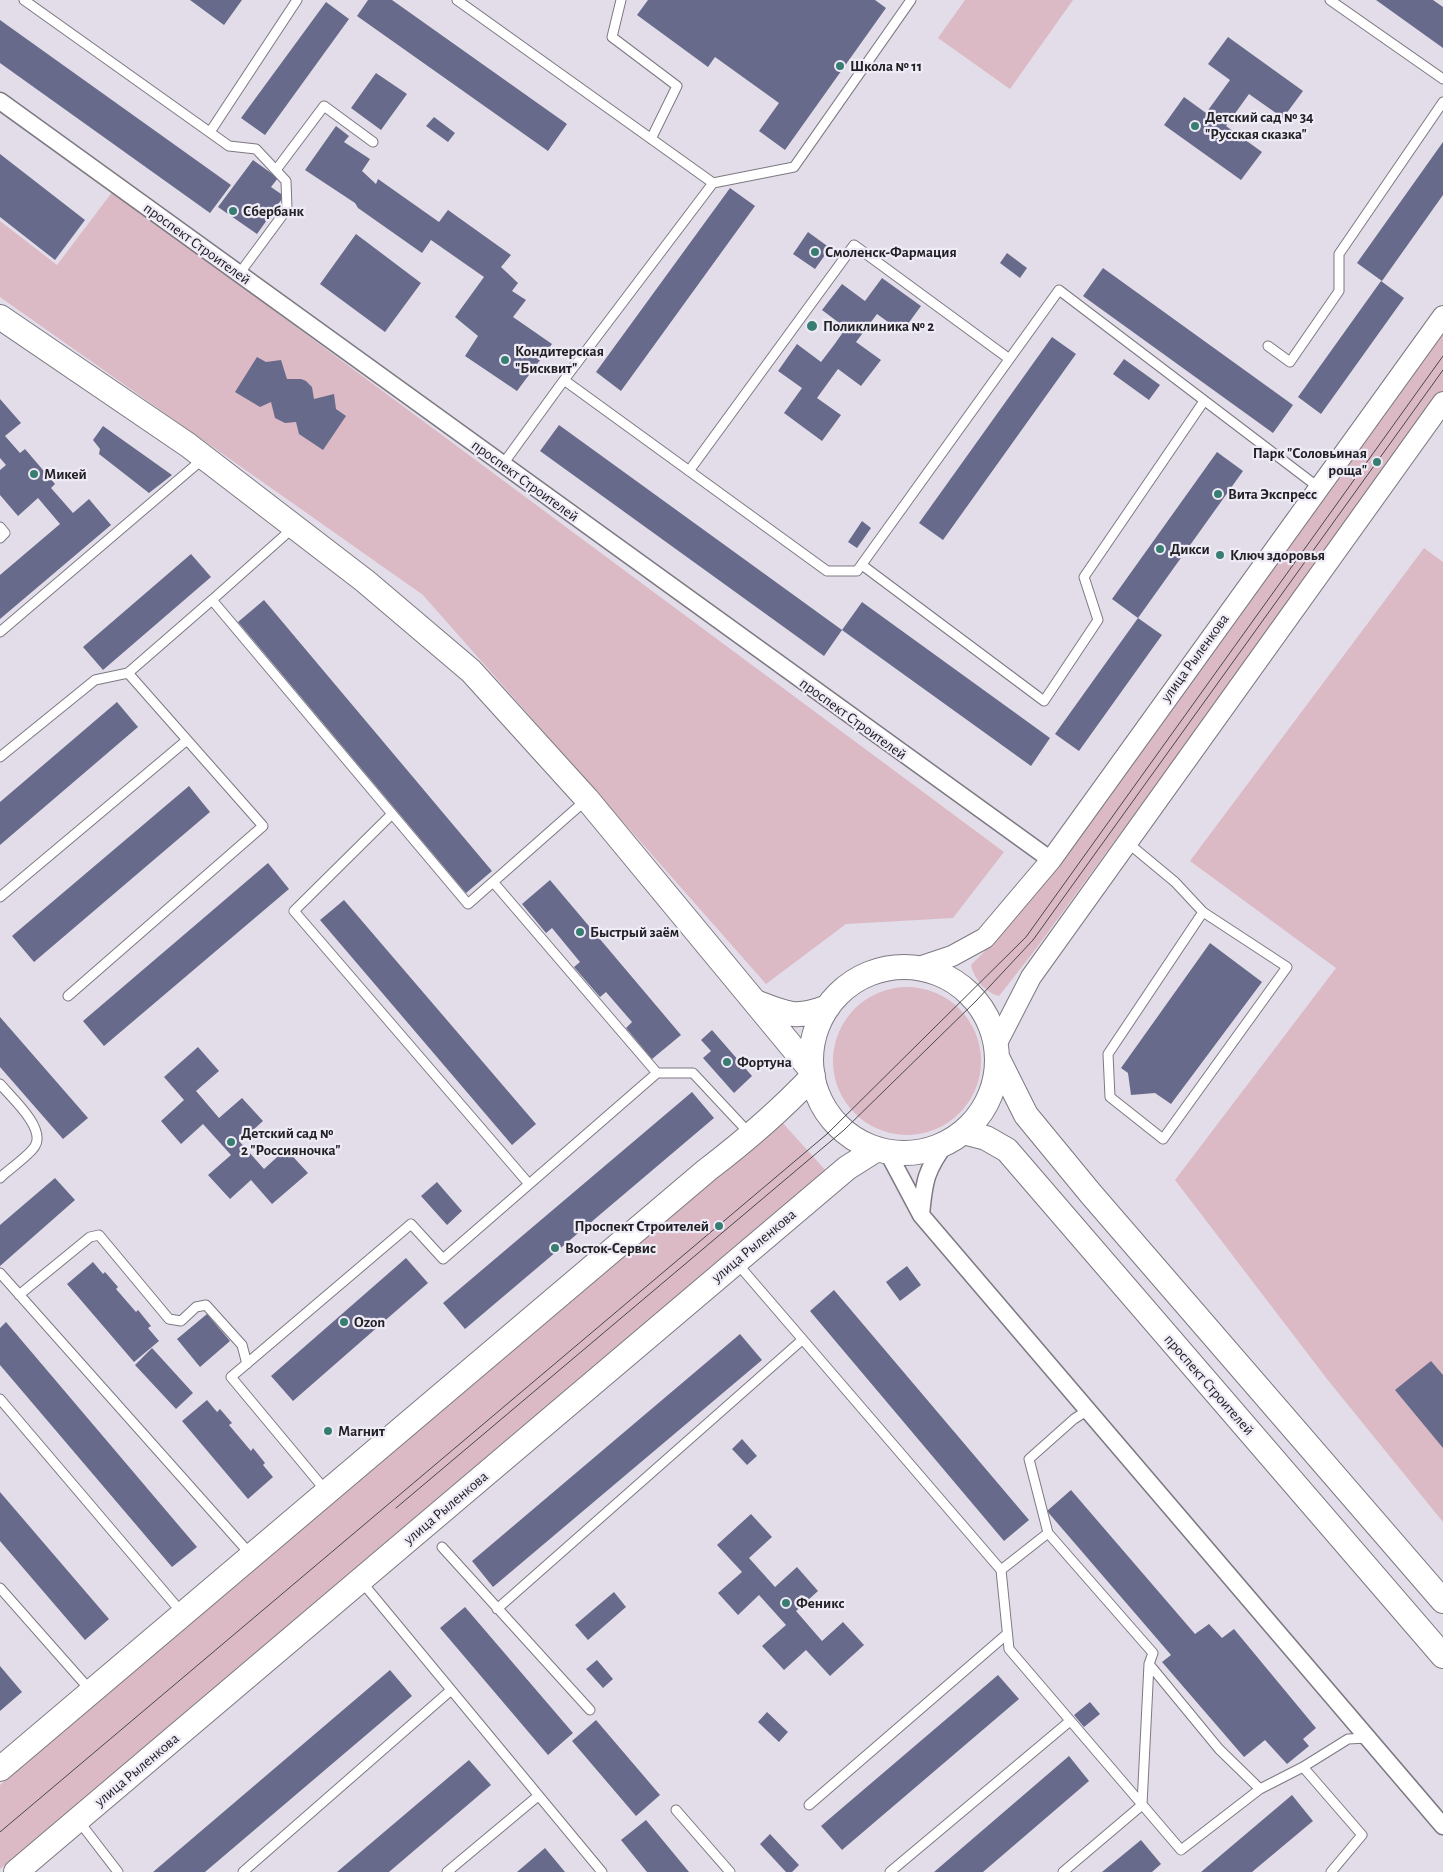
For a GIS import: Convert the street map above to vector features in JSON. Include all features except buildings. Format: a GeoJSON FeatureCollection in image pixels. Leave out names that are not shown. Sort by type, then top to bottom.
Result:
{"type":"FeatureCollection","features":[{"type":"Feature","properties":{"kind":"main road"},"geometry":{"type":"LineString","coordinates":[[0,317],[204,458],[365,581],[471,671],[586,799],[757,1002],[813,1074]]}},
{"type":"Feature","properties":{"kind":"main road"},"geometry":{"type":"LineString","coordinates":[[997,1051],[994,1085],[982,1111],[955,1137],[928,1150],[908,1153],[882,1150],[860,1141],[838,1124],[822,1102],[813,1074],[812,1049],[828,1006],[846,987],[868,974],[892,967],[919,967],[946,976],[970,993],[989,1021],[997,1051],[1026,1114],[1097,1201],[1443,1601]]}},
{"type":"Feature","properties":{"kind":"main road"},"geometry":{"type":"LineString","coordinates":[[757,1002],[786,1014],[805,1015],[828,1006]]}},
{"type":"Feature","properties":{"kind":"main road"},"geometry":{"type":"LineString","coordinates":[[0,1769],[706,1170],[751,1136],[782,1109],[813,1074]]}},
{"type":"Feature","properties":{"kind":"main road","name":"проспект Строителей"},"geometry":{"type":"LineString","coordinates":[[955,1137],[986,1138],[1007,1150],[1443,1656]]}},
{"type":"Feature","properties":{"kind":"main road","name":"улица Рыленкова"},"geometry":{"type":"LineString","coordinates":[[16,1872],[847,1168],[882,1150]]}},
{"type":"Feature","properties":{"kind":"street","name":"проспект Строителей"},"geometry":{"type":"LineString","coordinates":[[0,101],[1051,860]]}},
{"type":"Feature","properties":{"kind":"street","name":"улица Рыленкова"},"geometry":{"type":"LineString","coordinates":[[919,967],[952,956],[985,938],[1051,860],[1443,316]]}},
{"type":"Feature","properties":{"kind":"street"},"geometry":{"type":"LineString","coordinates":[[997,1051],[1031,978],[1443,402]]}},
{"type":"Feature","properties":{"kind":"street"},"geometry":{"type":"LineString","coordinates":[[921,1215],[924,1184],[932,1161],[955,1137]]}},
{"type":"Feature","properties":{"kind":"street"},"geometry":{"type":"LineString","coordinates":[[882,1150],[921,1215],[1443,1826]]}},
{"type":"Feature","properties":{"kind":"lane"},"geometry":{"type":"LineString","coordinates":[[24,0],[229,146],[256,149],[286,181],[287,209],[239,274]]}},
{"type":"Feature","properties":{"kind":"lane"},"geometry":{"type":"LineString","coordinates":[[210,132],[297,0]]}},
{"type":"Feature","properties":{"kind":"lane"},"geometry":{"type":"LineString","coordinates":[[457,0],[713,183]]}},
{"type":"Feature","properties":{"kind":"lane"},"geometry":{"type":"LineString","coordinates":[[621,0],[612,37],[676,86],[651,138]]}},
{"type":"Feature","properties":{"kind":"lane"},"geometry":{"type":"LineString","coordinates":[[503,464],[713,183],[794,167],[911,0]]}},
{"type":"Feature","properties":{"kind":"lane"},"geometry":{"type":"LineString","coordinates":[[1330,0],[1443,79]]}},
{"type":"Feature","properties":{"kind":"lane"},"geometry":{"type":"LineString","coordinates":[[1268,346],[1290,362],[1339,291],[1339,254],[1443,102]]}},
{"type":"Feature","properties":{"kind":"lane"},"geometry":{"type":"LineString","coordinates":[[276,170],[324,106],[373,142]]}},
{"type":"Feature","properties":{"kind":"lane"},"geometry":{"type":"LineString","coordinates":[[689,470],[854,245],[1008,358]]}},
{"type":"Feature","properties":{"kind":"lane"},"geometry":{"type":"LineString","coordinates":[[564,380],[827,571],[857,571],[1008,358],[1059,290],[1318,487]]}},
{"type":"Feature","properties":{"kind":"lane"},"geometry":{"type":"LineString","coordinates":[[862,565],[1044,701],[1098,620],[1084,576],[1204,401]]}},
{"type":"Feature","properties":{"kind":"lane"},"geometry":{"type":"LineString","coordinates":[[0,632],[204,458]]}},
{"type":"Feature","properties":{"kind":"lane"},"geometry":{"type":"LineString","coordinates":[[0,526],[6,533],[0,538]]}},
{"type":"Feature","properties":{"kind":"lane"},"geometry":{"type":"LineString","coordinates":[[0,757],[95,680],[128,673],[294,527]]}},
{"type":"Feature","properties":{"kind":"lane"},"geometry":{"type":"LineString","coordinates":[[212,600],[468,904],[586,799]]}},
{"type":"Feature","properties":{"kind":"lane"},"geometry":{"type":"LineString","coordinates":[[68,996],[263,826],[128,673]]}},
{"type":"Feature","properties":{"kind":"lane"},"geometry":{"type":"LineString","coordinates":[[0,898],[187,740]]}},
{"type":"Feature","properties":{"kind":"lane"},"geometry":{"type":"LineString","coordinates":[[392,814],[294,911],[529,1184]]}},
{"type":"Feature","properties":{"kind":"lane"},"geometry":{"type":"LineString","coordinates":[[1128,843],[1175,882],[1203,912],[1287,967],[1163,1139],[1110,1098],[1108,1054],[1203,912]]}},
{"type":"Feature","properties":{"kind":"lane"},"geometry":{"type":"LineString","coordinates":[[494,882],[656,1073]]}},
{"type":"Feature","properties":{"kind":"lane"},"geometry":{"type":"LineString","coordinates":[[327,1492],[231,1377],[411,1224],[443,1259],[656,1073],[693,1073],[751,1136]]}},
{"type":"Feature","properties":{"kind":"lane"},"geometry":{"type":"LineString","coordinates":[[0,1084],[36,1125],[37,1137],[36,1146],[0,1178]]}},
{"type":"Feature","properties":{"kind":"lane"},"geometry":{"type":"LineString","coordinates":[[19,1295],[90,1237],[98,1235],[169,1319],[180,1321],[196,1306],[206,1305],[242,1345],[247,1364]]}},
{"type":"Feature","properties":{"kind":"lane"},"geometry":{"type":"LineString","coordinates":[[736,1262],[1001,1570],[1009,1649],[1181,1850],[1260,1789],[1303,1767],[1348,1739],[1368,1738]]}},
{"type":"Feature","properties":{"kind":"lane"},"geometry":{"type":"LineString","coordinates":[[0,1273],[251,1556]]}},
{"type":"Feature","properties":{"kind":"lane"},"geometry":{"type":"LineString","coordinates":[[497,1609],[802,1340]]}},
{"type":"Feature","properties":{"kind":"lane"},"geometry":{"type":"LineString","coordinates":[[0,1400],[183,1614]]}},
{"type":"Feature","properties":{"kind":"lane"},"geometry":{"type":"LineString","coordinates":[[1063,1872],[1142,1805],[1149,1664],[1153,1653],[1048,1533],[1030,1459],[1088,1410]]}},
{"type":"Feature","properties":{"kind":"lane"},"geometry":{"type":"LineString","coordinates":[[1001,1570],[1048,1533]]}},
{"type":"Feature","properties":{"kind":"lane"},"geometry":{"type":"LineString","coordinates":[[442,1547],[590,1710]]}},
{"type":"Feature","properties":{"kind":"lane"},"geometry":{"type":"LineString","coordinates":[[361,1581],[450,1691],[602,1872]]}},
{"type":"Feature","properties":{"kind":"lane"},"geometry":{"type":"LineString","coordinates":[[0,1588],[92,1691]]}},
{"type":"Feature","properties":{"kind":"lane"},"geometry":{"type":"LineString","coordinates":[[808,1805],[1007,1634]]}},
{"type":"Feature","properties":{"kind":"lane"},"geometry":{"type":"LineString","coordinates":[[1149,1664],[1219,1749],[1260,1789]]}},
{"type":"Feature","properties":{"kind":"lane"},"geometry":{"type":"LineString","coordinates":[[243,1872],[450,1691]]}},
{"type":"Feature","properties":{"kind":"lane"},"geometry":{"type":"LineString","coordinates":[[890,1872],[1070,1721]]}},
{"type":"Feature","properties":{"kind":"lane"},"geometry":{"type":"LineString","coordinates":[[1303,1767],[1362,1835],[1332,1872]]}},
{"type":"Feature","properties":{"kind":"lane"},"geometry":{"type":"LineString","coordinates":[[447,1872],[538,1796]]}},
{"type":"Feature","properties":{"kind":"lane"},"geometry":{"type":"LineString","coordinates":[[676,1810],[730,1872]]}},
{"type":"Feature","properties":{"kind":"lane"},"geometry":{"type":"LineString","coordinates":[[78,1820],[118,1872]]}},
{"type":"Feature","properties":{"kind":"shaded area"},"geometry":{"type":"Polygon","coordinates":[[[965,0],[1073,0],[1010,89],[938,38],[965,0]]]}},
{"type":"Feature","properties":{"kind":"shaded area"},"geometry":{"type":"Polygon","coordinates":[[[113,191],[1004,852],[953,918],[846,924],[766,984],[423,595],[0,297],[0,221],[57,265],[113,191]]]}},
{"type":"Feature","properties":{"kind":"shaded area"},"geometry":{"type":"Polygon","coordinates":[[[1443,318],[1443,391],[1035,950],[999,996],[985,989],[978,980],[971,965],[990,946],[1443,318]]]}},
{"type":"Feature","properties":{"kind":"shaded area"},"geometry":{"type":"Polygon","coordinates":[[[1424,548],[1443,562],[1443,1522],[1327,1379],[1175,1180],[1336,968],[1190,861],[1424,548]]]}},
{"type":"Feature","properties":{"kind":"shaded area"},"geometry":{"type":"Polygon","coordinates":[[[907,987],[922,988],[935,992],[960,1008],[976,1033],[980,1046],[980,1076],[976,1089],[960,1114],[935,1130],[922,1134],[907,1135],[892,1134],[879,1130],[854,1114],[838,1089],[834,1076],[833,1061],[834,1046],[838,1033],[854,1008],[879,992],[892,988],[907,987]]]}},
{"type":"Feature","properties":{"kind":"shaded area"},"geometry":{"type":"Polygon","coordinates":[[[781,1121],[827,1172],[0,1869],[0,1785],[781,1121]]]}},
{"type":"Feature","properties":{"kind":"tram line"},"geometry":{"type":"LineString","coordinates":[[0,1832],[827,1134],[1026,937],[1443,356]]}},
{"type":"Feature","properties":{"kind":"tram line"},"geometry":{"type":"LineString","coordinates":[[396,1508],[844,1130],[976,1001],[1033,940],[1443,370]]}},
{"type":"Feature","properties":{"kind":"place","name":"Школа № 11"},"geometry":{"type":"Point","coordinates":[840,66]}},
{"type":"Feature","properties":{"kind":"place","name":"Детский сад № 34 \"Русская сказка\""},"geometry":{"type":"Point","coordinates":[1195,126]}},
{"type":"Feature","properties":{"kind":"place","name":"Сбербанк"},"geometry":{"type":"Point","coordinates":[233,211]}},
{"type":"Feature","properties":{"kind":"place","name":"Смоленск-Фармация"},"geometry":{"type":"Point","coordinates":[815,252]}},
{"type":"Feature","properties":{"kind":"place","name":"Поликлиника № 2"},"geometry":{"type":"Point","coordinates":[812,326]}},
{"type":"Feature","properties":{"kind":"place","name":"Кондитерская \"Бисквит\""},"geometry":{"type":"Point","coordinates":[505,360]}},
{"type":"Feature","properties":{"kind":"place","name":"Парк \"Соловьиная роща\""},"geometry":{"type":"Point","coordinates":[1377,462]}},
{"type":"Feature","properties":{"kind":"place","name":"Микей"},"geometry":{"type":"Point","coordinates":[34,474]}},
{"type":"Feature","properties":{"kind":"place","name":"Вита Экспресс"},"geometry":{"type":"Point","coordinates":[1218,494]}},
{"type":"Feature","properties":{"kind":"place","name":"Дикси"},"geometry":{"type":"Point","coordinates":[1160,549]}},
{"type":"Feature","properties":{"kind":"place","name":"Ключ здоровья"},"geometry":{"type":"Point","coordinates":[1220,555]}},
{"type":"Feature","properties":{"kind":"place","name":"Быстрый заём"},"geometry":{"type":"Point","coordinates":[580,932]}},
{"type":"Feature","properties":{"kind":"place","name":"Фортуна"},"geometry":{"type":"Point","coordinates":[727,1062]}},
{"type":"Feature","properties":{"kind":"place","name":"Детский сад № 2 \"Россияночка\""},"geometry":{"type":"Point","coordinates":[231,1142]}},
{"type":"Feature","properties":{"kind":"place","name":"Проспект Строителей"},"geometry":{"type":"Point","coordinates":[719,1226]}},
{"type":"Feature","properties":{"kind":"place","name":"Восток-Сервис"},"geometry":{"type":"Point","coordinates":[555,1248]}},
{"type":"Feature","properties":{"kind":"place","name":"Ozon"},"geometry":{"type":"Point","coordinates":[344,1322]}},
{"type":"Feature","properties":{"kind":"place","name":"Магнит"},"geometry":{"type":"Point","coordinates":[328,1431]}},
{"type":"Feature","properties":{"kind":"place","name":"Феникс"},"geometry":{"type":"Point","coordinates":[786,1603]}}]}
